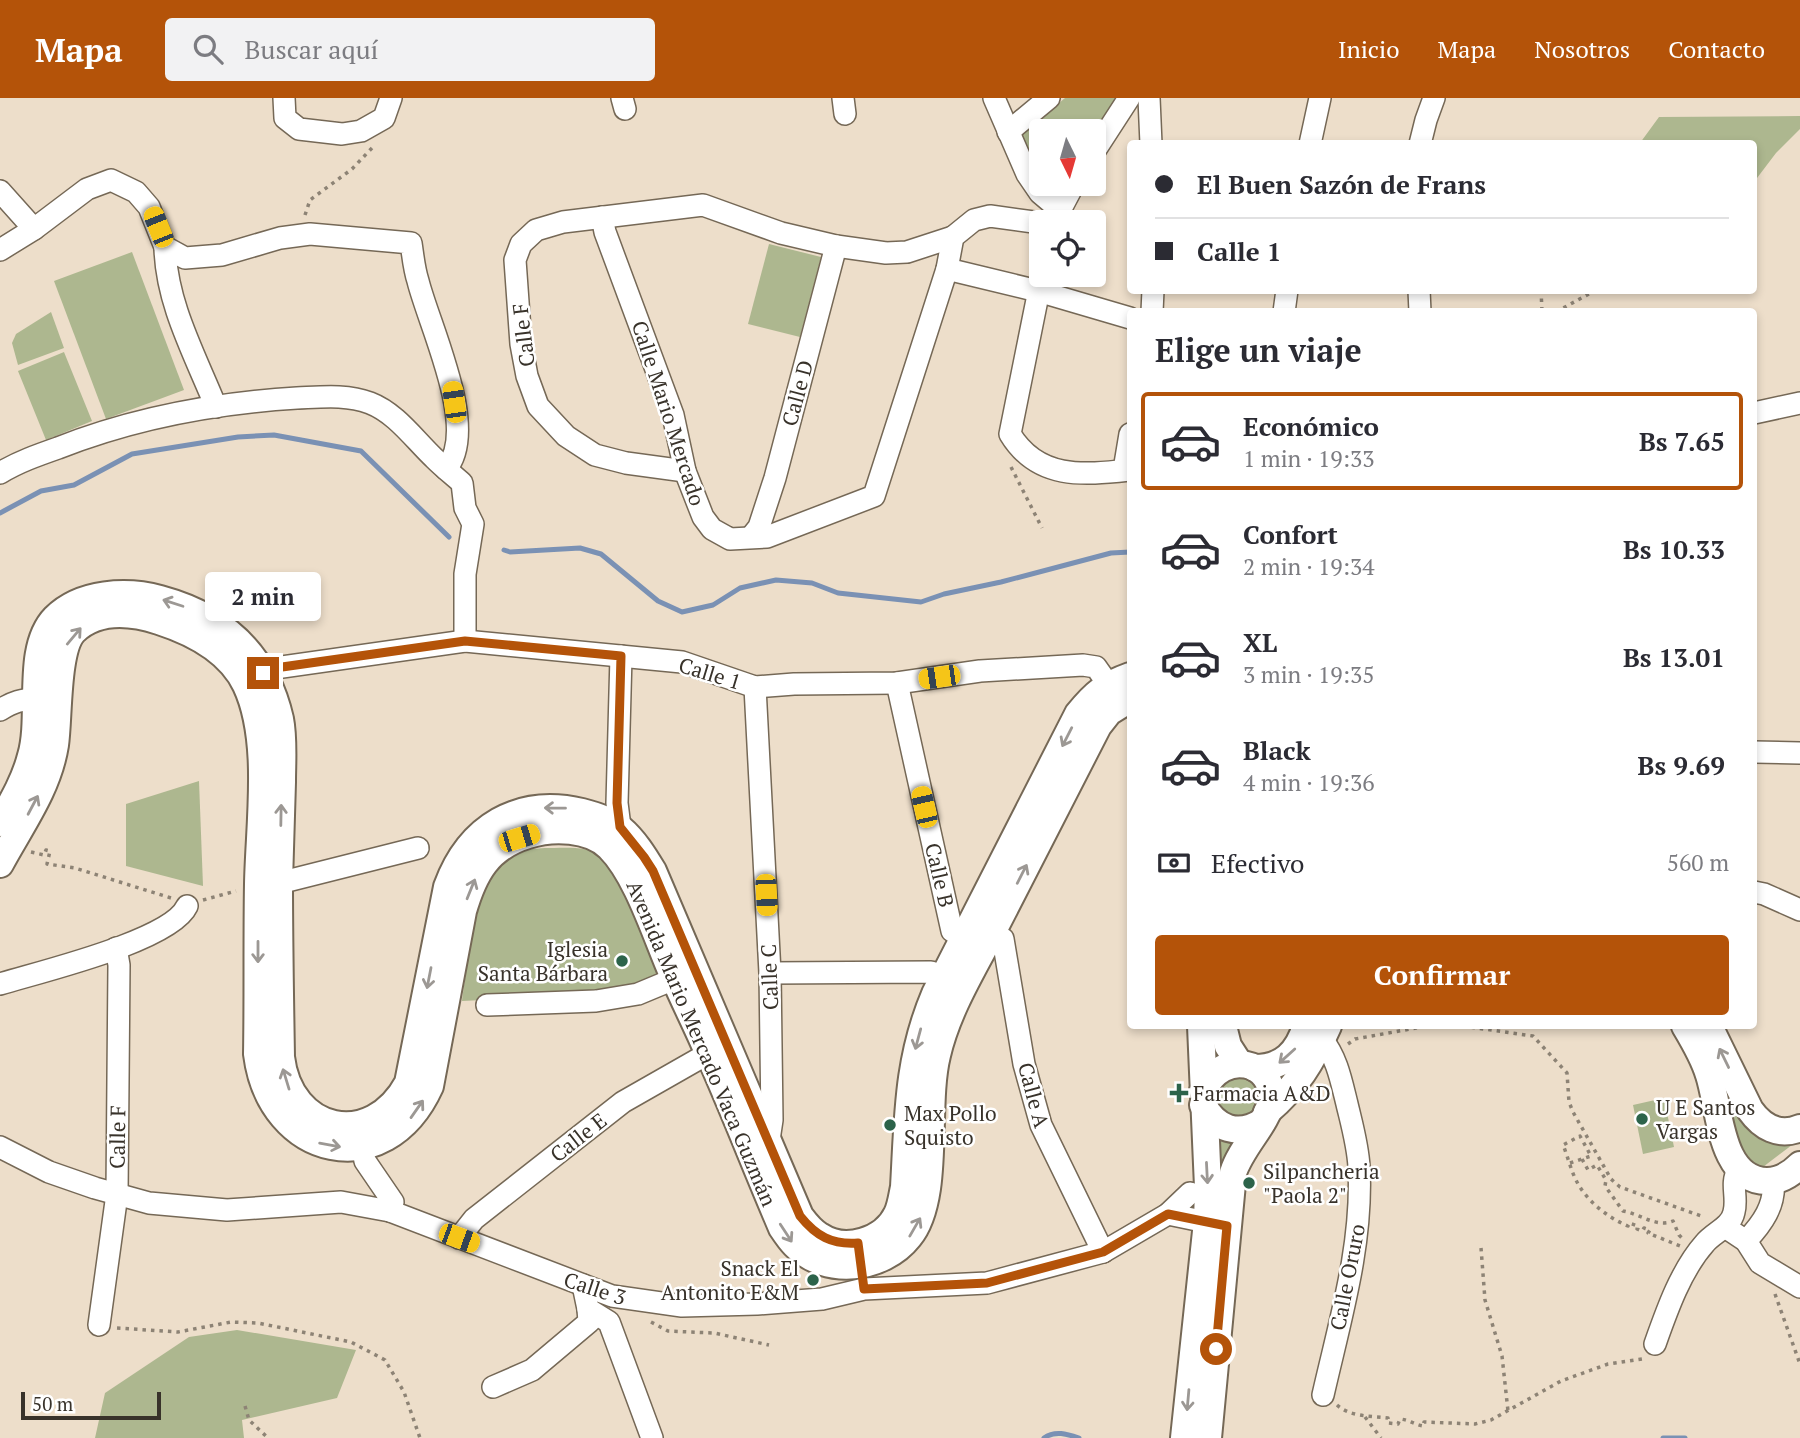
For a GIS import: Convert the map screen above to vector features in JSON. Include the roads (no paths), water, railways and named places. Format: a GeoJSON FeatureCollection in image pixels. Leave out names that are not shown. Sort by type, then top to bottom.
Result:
{"type":"FeatureCollection","features":[{"type":"Feature","properties":{"kind":"main road","name":"Avenida Mario Mercado Vaca Guzmán"},"geometry":{"type":"LineString","coordinates":[[12,862],[49,772],[55,745],[41,642],[55,619],[69,608],[89,599],[109,595],[158,598],[206,615],[243,645],[254,678],[280,719],[283,747],[258,886],[257,1054],[266,1093],[278,1113],[301,1133],[317,1142],[333,1146],[360,1135],[400,1098],[408,1083],[447,887],[460,857],[534,833],[557,830],[597,838],[614,837],[644,857],[653,871],[718,1048],[758,1144],[782,1228],[795,1246],[809,1256],[832,1264],[861,1265],[878,1260],[901,1245],[909,1237],[922,1214],[927,1187],[930,1096],[936,1057],[964,938],[1078,714],[1093,695],[1119,680]]}},
{"type":"Feature","properties":{"kind":"main road","name":"Avenida Mario Mercado Vaca Guzmán"},"geometry":{"type":"LineString","coordinates":[[0,823],[20,787],[48,699]]}},
{"type":"Feature","properties":{"kind":"main road","name":"Avenida Mario Mercado Vaca Guzmán"},"geometry":{"type":"LineString","coordinates":[[955,981],[991,935],[1098,726],[1109,712],[1127,701]]}},
{"type":"Feature","properties":{"kind":"main road","name":"Avenida Mario Mercado Vaca Guzmán"},"geometry":{"type":"LineString","coordinates":[[614,837],[674,979],[718,1048]]}},
{"type":"Feature","properties":{"kind":"main road"},"geometry":{"type":"LineString","coordinates":[[1201,1029],[1208,1187],[1217,1224],[1208,1438]]}},
{"type":"Feature","properties":{"kind":"main road"},"geometry":{"type":"LineString","coordinates":[[1184,1438],[1217,1224],[1237,1159],[1265,1117],[1271,1091],[1266,1080],[1247,1066],[1228,1046],[1224,1029]]}},
{"type":"Feature","properties":{"kind":"main road"},"geometry":{"type":"LineString","coordinates":[[1687,1029],[1709,1073],[1726,1143],[1738,1170],[1759,1181],[1773,1181],[1793,1172],[1800,1165]]}},
{"type":"Feature","properties":{"kind":"main road"},"geometry":{"type":"LineString","coordinates":[[1710,1029],[1750,1110],[1759,1122],[1775,1131],[1800,1128]]}},
{"type":"Feature","properties":{"kind":"main road"},"geometry":{"type":"LineString","coordinates":[[1322,1036],[1309,1067],[1253,1128],[1232,1130],[1213,1120],[1203,1098],[1208,1081],[1217,1071],[1223,1067],[1277,1065],[1286,1060],[1300,1043],[1322,1036]]}},
{"type":"Feature","properties":{"kind":"street"},"geometry":{"type":"LineString","coordinates":[[284,98],[285,118],[299,129],[342,134],[361,131],[384,118],[391,98]]}},
{"type":"Feature","properties":{"kind":"street"},"geometry":{"type":"LineString","coordinates":[[993,98],[1027,174],[1052,210]]}},
{"type":"Feature","properties":{"kind":"street"},"geometry":{"type":"LineString","coordinates":[[1008,131],[1049,98]]}},
{"type":"Feature","properties":{"kind":"street"},"geometry":{"type":"LineString","coordinates":[[1106,133],[1129,98]]}},
{"type":"Feature","properties":{"kind":"street"},"geometry":{"type":"LineString","coordinates":[[1149,98],[1151,140]]}},
{"type":"Feature","properties":{"kind":"street"},"geometry":{"type":"LineString","coordinates":[[1311,140],[1320,98]]}},
{"type":"Feature","properties":{"kind":"street"},"geometry":{"type":"LineString","coordinates":[[1421,140],[1434,98]]}},
{"type":"Feature","properties":{"kind":"street"},"geometry":{"type":"LineString","coordinates":[[0,250],[34,229],[87,189],[111,180],[136,192],[149,207],[166,247],[166,270],[172,300],[216,407]]}},
{"type":"Feature","properties":{"kind":"street"},"geometry":{"type":"LineString","coordinates":[[0,191],[34,229]]}},
{"type":"Feature","properties":{"kind":"street"},"geometry":{"type":"LineString","coordinates":[[602,216],[703,205],[780,233],[836,247],[886,253],[907,252],[953,237],[974,220],[990,216],[1029,221]]}},
{"type":"Feature","properties":{"kind":"street","name":"Calle F"},"geometry":{"type":"LineString","coordinates":[[602,216],[563,222],[537,230],[521,244],[515,260],[521,344],[527,376],[538,405],[566,436],[595,455],[626,463],[685,471]]}},
{"type":"Feature","properties":{"kind":"street","name":"Calle Mario Mercado"},"geometry":{"type":"LineString","coordinates":[[602,216],[605,232],[673,415],[685,471],[703,517],[712,528],[730,539],[751,537]]}},
{"type":"Feature","properties":{"kind":"street"},"geometry":{"type":"LineString","coordinates":[[166,247],[184,258],[222,255],[280,238],[325,234],[411,243],[417,280],[452,384],[457,420],[455,453],[453,461],[446,469]]}},
{"type":"Feature","properties":{"kind":"street"},"geometry":{"type":"LineString","coordinates":[[751,537],[767,537],[874,496],[947,270],[953,237]]}},
{"type":"Feature","properties":{"kind":"street","name":"Calle D"},"geometry":{"type":"LineString","coordinates":[[751,537],[758,527],[775,478],[836,247]]}},
{"type":"Feature","properties":{"kind":"street"},"geometry":{"type":"LineString","coordinates":[[947,270],[1029,281]]}},
{"type":"Feature","properties":{"kind":"street"},"geometry":{"type":"LineString","coordinates":[[1039,287],[1010,434],[1030,457],[1058,471],[1082,473],[1127,470]]}},
{"type":"Feature","properties":{"kind":"street"},"geometry":{"type":"LineString","coordinates":[[1050,287],[1127,317]]}},
{"type":"Feature","properties":{"kind":"street"},"geometry":{"type":"LineString","coordinates":[[0,473],[100,431],[259,400],[328,397],[356,399],[382,409],[462,482],[465,508],[473,524],[465,574],[465,641]]}},
{"type":"Feature","properties":{"kind":"street"},"geometry":{"type":"LineString","coordinates":[[1757,412],[1800,403]]}},
{"type":"Feature","properties":{"kind":"street","name":"Calle 1"},"geometry":{"type":"LineString","coordinates":[[254,678],[275,668],[465,641],[682,662],[755,687],[897,683],[981,671],[1083,665],[1096,667],[1119,680]]}},
{"type":"Feature","properties":{"kind":"street"},"geometry":{"type":"LineString","coordinates":[[614,837],[621,656]]}},
{"type":"Feature","properties":{"kind":"street","name":"Calle B"},"geometry":{"type":"LineString","coordinates":[[897,683],[952,931],[964,938]]}},
{"type":"Feature","properties":{"kind":"street","name":"Calle C"},"geometry":{"type":"LineString","coordinates":[[755,687],[770,973],[772,1120],[758,1144]]}},
{"type":"Feature","properties":{"kind":"street"},"geometry":{"type":"LineString","coordinates":[[0,710],[12,702],[24,699],[48,699]]}},
{"type":"Feature","properties":{"kind":"street"},"geometry":{"type":"LineString","coordinates":[[1757,752],[1800,753]]}},
{"type":"Feature","properties":{"kind":"street"},"geometry":{"type":"LineString","coordinates":[[258,886],[418,848]]}},
{"type":"Feature","properties":{"kind":"street"},"geometry":{"type":"LineString","coordinates":[[1757,893],[1800,910]]}},
{"type":"Feature","properties":{"kind":"street"},"geometry":{"type":"LineString","coordinates":[[0,984],[116,948],[169,925],[193,904]]}},
{"type":"Feature","properties":{"kind":"street","name":"Calle A"},"geometry":{"type":"LineString","coordinates":[[991,935],[1003,939],[1024,1064],[1041,1125],[1103,1252]]}},
{"type":"Feature","properties":{"kind":"street","name":"Calle F"},"geometry":{"type":"LineString","coordinates":[[99,1325],[117,1194],[119,965],[116,948]]}},
{"type":"Feature","properties":{"kind":"street"},"geometry":{"type":"LineString","coordinates":[[770,973],[931,972],[955,981]]}},
{"type":"Feature","properties":{"kind":"street"},"geometry":{"type":"LineString","coordinates":[[486,1005],[596,1001],[638,994],[674,979]]}},
{"type":"Feature","properties":{"kind":"street","name":"Calle Oruro"},"geometry":{"type":"LineString","coordinates":[[1322,1036],[1355,1138],[1359,1166],[1356,1245],[1324,1395]]}},
{"type":"Feature","properties":{"kind":"street","name":"Calle E"},"geometry":{"type":"LineString","coordinates":[[459,1238],[474,1219],[623,1102],[718,1048]]}},
{"type":"Feature","properties":{"kind":"street"},"geometry":{"type":"LineString","coordinates":[[360,1135],[365,1161],[393,1202],[390,1212]]}},
{"type":"Feature","properties":{"kind":"street","name":"Calle 3"},"geometry":{"type":"LineString","coordinates":[[0,1147],[49,1172],[149,1203],[227,1210],[341,1202],[390,1212],[612,1296],[682,1306],[822,1299],[861,1265],[987,1283],[1103,1252],[1168,1214],[1189,1193]]}},
{"type":"Feature","properties":{"kind":"street"},"geometry":{"type":"LineString","coordinates":[[1655,1344],[1666,1312],[1689,1264],[1706,1241],[1725,1227],[1734,1213],[1733,1179],[1738,1170]]}},
{"type":"Feature","properties":{"kind":"street"},"geometry":{"type":"LineString","coordinates":[[1746,1241],[1763,1222],[1774,1191],[1773,1181]]}},
{"type":"Feature","properties":{"kind":"street"},"geometry":{"type":"LineString","coordinates":[[1168,1214],[1217,1224]]}},
{"type":"Feature","properties":{"kind":"street"},"geometry":{"type":"LineString","coordinates":[[1725,1227],[1746,1241],[1760,1264],[1800,1287]]}},
{"type":"Feature","properties":{"kind":"street"},"geometry":{"type":"LineString","coordinates":[[493,1387],[532,1370],[589,1322],[583,1286]]}},
{"type":"Feature","properties":{"kind":"street"},"geometry":{"type":"LineString","coordinates":[[588,1309],[608,1322],[652,1438]]}},
{"type":"Feature","properties":{"kind":"waterway"},"geometry":{"type":"LineString","coordinates":[[0,513],[41,491],[74,485],[132,454],[238,437],[274,435],[361,451],[449,537]]}},
{"type":"Feature","properties":{"kind":"waterway"},"geometry":{"type":"LineString","coordinates":[[504,550],[510,552],[580,548],[601,554],[658,601],[682,612],[713,605],[740,588],[776,580],[812,583],[838,593],[921,602],[1111,553],[1127,552]]}},
{"type":"Feature","properties":{"kind":"waterway"},"geometry":{"type":"LineString","coordinates":[[1044,1438],[1057,1433],[1079,1438]]}},
{"type":"Feature","properties":{"kind":"waterway"},"geometry":{"type":"LineString","coordinates":[[1663,1438],[1685,1438]]}},
{"type":"Feature","properties":{"kind":"place","name":"Iglesia Santa Bárbara"},"geometry":{"type":"Point","coordinates":[622,961]}},
{"type":"Feature","properties":{"kind":"place","name":"Farmacia A&D"},"geometry":{"type":"Point","coordinates":[1179,1093]}},
{"type":"Feature","properties":{"kind":"place","name":"U E Santos Vargas"},"geometry":{"type":"Point","coordinates":[1642,1119]}},
{"type":"Feature","properties":{"kind":"place","name":"Max Pollo Squisto"},"geometry":{"type":"Point","coordinates":[890,1125]}},
{"type":"Feature","properties":{"kind":"place","name":"Silpancheria \"Paola 2\""},"geometry":{"type":"Point","coordinates":[1249,1183]}},
{"type":"Feature","properties":{"kind":"place","name":"Snack El Antonito E&M"},"geometry":{"type":"Point","coordinates":[813,1280]}}]}
